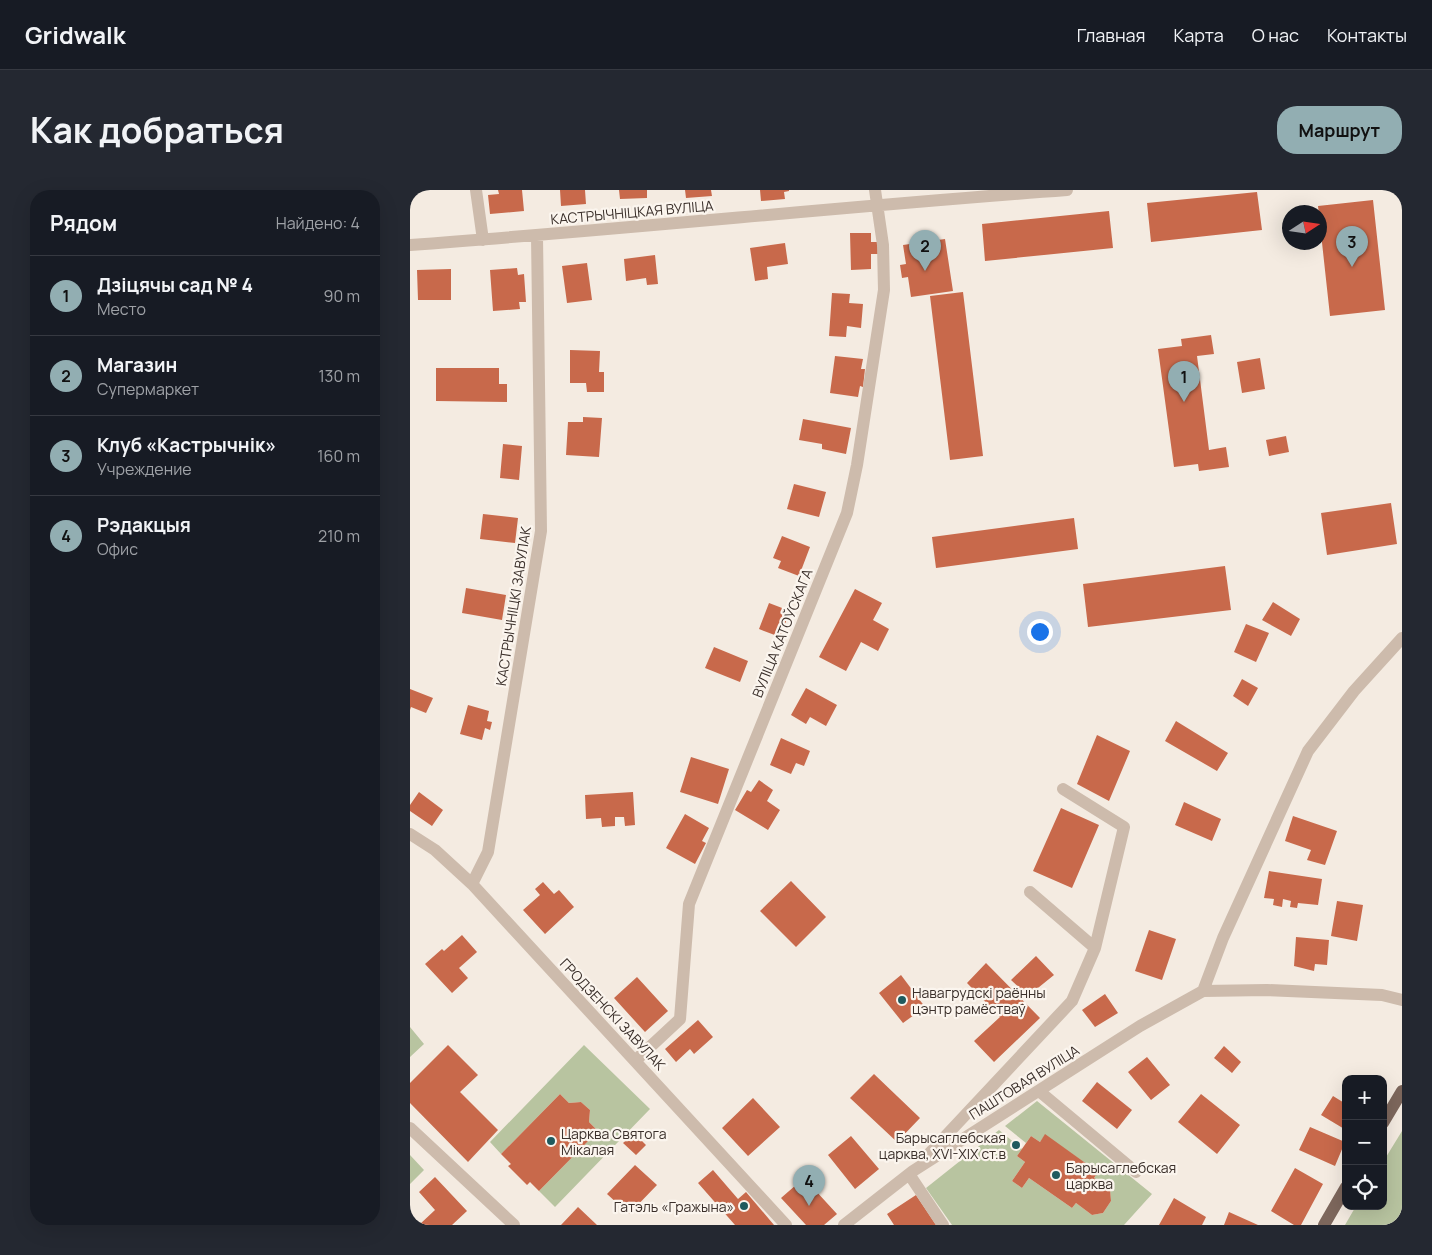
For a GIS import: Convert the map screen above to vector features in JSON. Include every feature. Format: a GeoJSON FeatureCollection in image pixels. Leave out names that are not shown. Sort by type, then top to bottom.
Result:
{"type":"FeatureCollection","features":[{"type":"Feature","properties":{"kind":"main road"},"geometry":{"type":"LineString","coordinates":[[1385,1120],[1402,1091]]}},
{"type":"Feature","properties":{"kind":"main road"},"geometry":{"type":"LineString","coordinates":[[1324,1225],[1342,1194]]}},
{"type":"Feature","properties":{"kind":"street"},"geometry":{"type":"LineString","coordinates":[[476,190],[483,240]]}},
{"type":"Feature","properties":{"kind":"street","name":"ВУЛІЦА КАТОЎСКАГА"},"geometry":{"type":"LineString","coordinates":[[636,1060],[680,1019],[689,904],[847,513],[857,465],[884,290],[883,245],[875,190]]}},
{"type":"Feature","properties":{"kind":"street","name":"КАСТРЫЧНІЦКАЯ ВУЛІЦА"},"geometry":{"type":"LineString","coordinates":[[410,245],[537,236],[878,204],[1067,190]]}},
{"type":"Feature","properties":{"kind":"street","name":"КАСТРЫЧНІЦКІ ЗАВУЛАК"},"geometry":{"type":"LineString","coordinates":[[472,884],[488,852],[541,532],[537,236]]}},
{"type":"Feature","properties":{"kind":"street"},"geometry":{"type":"LineString","coordinates":[[1203,992],[1223,938],[1308,751],[1354,691],[1402,638]]}},
{"type":"Feature","properties":{"kind":"street"},"geometry":{"type":"LineString","coordinates":[[943,1225],[911,1173],[1072,1001],[1095,948],[1124,827],[1063,789]]}},
{"type":"Feature","properties":{"kind":"street","name":"ГРОДЗЕНСКІ ЗАВУЛАК"},"geometry":{"type":"LineString","coordinates":[[410,834],[435,850],[472,884],[786,1225]]}},
{"type":"Feature","properties":{"kind":"street"},"geometry":{"type":"LineString","coordinates":[[1030,892],[1095,948]]}},
{"type":"Feature","properties":{"kind":"street","name":"ПАШТОВАЯ ВУЛІЦА"},"geometry":{"type":"LineString","coordinates":[[844,1225],[911,1173],[1140,1026],[1203,992],[1267,990],[1382,995],[1402,1000]]}},
{"type":"Feature","properties":{"kind":"street"},"geometry":{"type":"LineString","coordinates":[[1038,1091],[1136,1172]]}},
{"type":"Feature","properties":{"kind":"street"},"geometry":{"type":"LineString","coordinates":[[410,1128],[514,1225]]}},
{"type":"Feature","properties":{"kind":"green space"},"geometry":{"type":"Polygon","coordinates":[[[410,1027],[424,1044],[410,1057],[410,1027]]]}},
{"type":"Feature","properties":{"kind":"green space"},"geometry":{"type":"Polygon","coordinates":[[[584,1045],[650,1109],[555,1207],[539,1191],[598,1131],[589,1122],[590,1110],[581,1102],[569,1103],[560,1094],[501,1154],[490,1142],[584,1045]]]}},
{"type":"Feature","properties":{"kind":"green space"},"geometry":{"type":"Polygon","coordinates":[[[1037,1101],[1152,1194],[1124,1225],[952,1225],[926,1188],[999,1130],[1022,1149],[1017,1156],[1025,1162],[1012,1181],[1022,1188],[1029,1178],[1072,1208],[1076,1203],[1092,1215],[1103,1213],[1111,1201],[1110,1190],[1094,1178],[1098,1172],[1045,1135],[1040,1142],[1031,1136],[1026,1143],[1005,1126],[1037,1101]]]}},
{"type":"Feature","properties":{"kind":"green space"},"geometry":{"type":"Polygon","coordinates":[[[1402,1131],[1402,1225],[1345,1225],[1354,1210],[1387,1210],[1387,1155],[1402,1131]]]}},
{"type":"Feature","properties":{"kind":"green space"},"geometry":{"type":"Polygon","coordinates":[[[410,1155],[424,1170],[410,1184],[410,1155]]]}},
{"type":"Feature","properties":{"kind":"building"},"geometry":{"type":"Polygon","coordinates":[[[498,190],[522,190],[524,211],[490,214],[488,195],[499,194],[498,190]]]}},
{"type":"Feature","properties":{"kind":"building"},"geometry":{"type":"Polygon","coordinates":[[[560,190],[585,190],[586,204],[561,206],[560,190]]]}},
{"type":"Feature","properties":{"kind":"building"},"geometry":{"type":"Polygon","coordinates":[[[619,190],[647,190],[647,198],[620,199],[619,190]]]}},
{"type":"Feature","properties":{"kind":"building"},"geometry":{"type":"Polygon","coordinates":[[[685,190],[711,190],[712,196],[686,198],[685,190]]]}},
{"type":"Feature","properties":{"kind":"building"},"geometry":{"type":"Polygon","coordinates":[[[760,190],[789,191],[784,192],[785,199],[761,201],[760,190]]]}},
{"type":"Feature","properties":{"kind":"building"},"geometry":{"type":"Polygon","coordinates":[[[1257,192],[1262,230],[1151,242],[1147,203],[1257,192]]]}},
{"type":"Feature","properties":{"kind":"building"},"geometry":{"type":"Polygon","coordinates":[[[1373,200],[1385,310],[1330,316],[1323,250],[1327,250],[1327,205],[1373,200]]]}},
{"type":"Feature","properties":{"kind":"building"},"geometry":{"type":"Polygon","coordinates":[[[1109,211],[1113,248],[985,261],[982,224],[1109,211]]]}},
{"type":"Feature","properties":{"kind":"building"},"geometry":{"type":"Polygon","coordinates":[[[850,233],[871,233],[871,242],[878,242],[878,254],[871,254],[871,269],[851,270],[850,233]]]}},
{"type":"Feature","properties":{"kind":"building"},"geometry":{"type":"Polygon","coordinates":[[[945,239],[953,291],[911,297],[908,277],[902,278],[900,265],[906,264],[903,245],[945,239]]]}},
{"type":"Feature","properties":{"kind":"building"},"geometry":{"type":"Polygon","coordinates":[[[785,243],[788,264],[767,267],[768,279],[755,281],[750,248],[785,243]]]}},
{"type":"Feature","properties":{"kind":"building"},"geometry":{"type":"Polygon","coordinates":[[[655,255],[658,284],[647,285],[646,278],[626,281],[624,259],[655,255]]]}},
{"type":"Feature","properties":{"kind":"building"},"geometry":{"type":"Polygon","coordinates":[[[587,263],[592,300],[567,303],[562,266],[587,263]]]}},
{"type":"Feature","properties":{"kind":"building"},"geometry":{"type":"Polygon","coordinates":[[[517,268],[518,275],[524,274],[526,302],[519,302],[520,309],[493,311],[490,270],[517,268]]]}},
{"type":"Feature","properties":{"kind":"building"},"geometry":{"type":"Polygon","coordinates":[[[451,269],[451,300],[418,300],[417,270],[451,269]]]}},
{"type":"Feature","properties":{"kind":"building"},"geometry":{"type":"Polygon","coordinates":[[[963,292],[983,456],[950,460],[930,296],[963,292]]]}},
{"type":"Feature","properties":{"kind":"building"},"geometry":{"type":"Polygon","coordinates":[[[832,293],[850,294],[849,303],[863,304],[861,328],[847,326],[846,337],[829,336],[832,293]]]}},
{"type":"Feature","properties":{"kind":"building"},"geometry":{"type":"Polygon","coordinates":[[[1211,335],[1214,354],[1197,356],[1209,450],[1226,447],[1229,467],[1199,471],[1198,464],[1174,467],[1158,349],[1182,346],[1181,339],[1211,335]]]}},
{"type":"Feature","properties":{"kind":"building"},"geometry":{"type":"Polygon","coordinates":[[[570,350],[600,351],[599,372],[604,372],[604,392],[587,392],[586,383],[570,383],[570,350]]]}},
{"type":"Feature","properties":{"kind":"building"},"geometry":{"type":"Polygon","coordinates":[[[835,356],[863,359],[861,369],[865,369],[863,387],[860,386],[858,397],[830,393],[835,356]]]}},
{"type":"Feature","properties":{"kind":"building"},"geometry":{"type":"Polygon","coordinates":[[[1260,358],[1265,389],[1242,393],[1237,362],[1260,358]]]}},
{"type":"Feature","properties":{"kind":"building"},"geometry":{"type":"Polygon","coordinates":[[[436,368],[499,368],[499,384],[507,384],[507,402],[436,401],[436,368]]]}},
{"type":"Feature","properties":{"kind":"building"},"geometry":{"type":"Polygon","coordinates":[[[583,417],[602,418],[599,457],[566,455],[568,422],[583,422],[583,417]]]}},
{"type":"Feature","properties":{"kind":"building"},"geometry":{"type":"Polygon","coordinates":[[[803,419],[851,428],[846,454],[822,449],[822,444],[799,440],[803,419]]]}},
{"type":"Feature","properties":{"kind":"building"},"geometry":{"type":"Polygon","coordinates":[[[1286,436],[1289,452],[1269,456],[1266,440],[1286,436]]]}},
{"type":"Feature","properties":{"kind":"building"},"geometry":{"type":"Polygon","coordinates":[[[503,444],[522,446],[519,480],[500,478],[503,444]]]}},
{"type":"Feature","properties":{"kind":"building"},"geometry":{"type":"Polygon","coordinates":[[[794,484],[826,492],[819,517],[787,509],[794,484]]]}},
{"type":"Feature","properties":{"kind":"building"},"geometry":{"type":"Polygon","coordinates":[[[1391,503],[1397,544],[1327,555],[1321,513],[1391,503]]]}},
{"type":"Feature","properties":{"kind":"building"},"geometry":{"type":"Polygon","coordinates":[[[483,514],[518,518],[515,543],[480,539],[483,514]]]}},
{"type":"Feature","properties":{"kind":"building"},"geometry":{"type":"Polygon","coordinates":[[[1074,518],[1078,549],[936,568],[932,537],[1074,518]]]}},
{"type":"Feature","properties":{"kind":"building"},"geometry":{"type":"Polygon","coordinates":[[[782,536],[810,547],[799,576],[778,568],[781,561],[773,558],[782,536]]]}},
{"type":"Feature","properties":{"kind":"building"},"geometry":{"type":"Polygon","coordinates":[[[1225,566],[1231,610],[1088,627],[1083,584],[1225,566]]]}},
{"type":"Feature","properties":{"kind":"building"},"geometry":{"type":"Polygon","coordinates":[[[466,588],[506,595],[502,620],[462,613],[466,588]]]}},
{"type":"Feature","properties":{"kind":"building"},"geometry":{"type":"Polygon","coordinates":[[[855,589],[882,603],[873,620],[889,629],[878,651],[861,642],[846,671],[819,657],[855,589]]]}},
{"type":"Feature","properties":{"kind":"building"},"geometry":{"type":"Polygon","coordinates":[[[1273,602],[1300,619],[1291,636],[1262,620],[1273,602]]]}},
{"type":"Feature","properties":{"kind":"building"},"geometry":{"type":"Polygon","coordinates":[[[769,603],[790,611],[780,637],[759,629],[769,603]]]}},
{"type":"Feature","properties":{"kind":"building"},"geometry":{"type":"Polygon","coordinates":[[[1246,624],[1269,633],[1256,662],[1234,652],[1246,624]]]}},
{"type":"Feature","properties":{"kind":"building"},"geometry":{"type":"Polygon","coordinates":[[[714,647],[748,661],[740,682],[705,668],[714,647]]]}},
{"type":"Feature","properties":{"kind":"building"},"geometry":{"type":"Polygon","coordinates":[[[1242,679],[1258,688],[1248,706],[1233,696],[1242,679]]]}},
{"type":"Feature","properties":{"kind":"building"},"geometry":{"type":"Polygon","coordinates":[[[806,688],[837,705],[826,726],[810,717],[806,724],[791,715],[806,688]]]}},
{"type":"Feature","properties":{"kind":"building"},"geometry":{"type":"Polygon","coordinates":[[[410,689],[433,698],[426,713],[411,707],[410,710],[410,689]]]}},
{"type":"Feature","properties":{"kind":"building"},"geometry":{"type":"Polygon","coordinates":[[[468,705],[489,711],[487,721],[492,722],[490,730],[485,728],[482,740],[460,734],[468,705]]]}},
{"type":"Feature","properties":{"kind":"building"},"geometry":{"type":"Polygon","coordinates":[[[1176,721],[1228,753],[1217,771],[1165,741],[1176,721]]]}},
{"type":"Feature","properties":{"kind":"building"},"geometry":{"type":"Polygon","coordinates":[[[1097,735],[1130,751],[1109,801],[1077,784],[1097,735]]]}},
{"type":"Feature","properties":{"kind":"building"},"geometry":{"type":"Polygon","coordinates":[[[781,738],[810,751],[804,766],[796,763],[791,774],[770,765],[781,738]]]}},
{"type":"Feature","properties":{"kind":"building"},"geometry":{"type":"Polygon","coordinates":[[[691,757],[729,769],[718,804],[680,792],[691,757]]]}},
{"type":"Feature","properties":{"kind":"building"},"geometry":{"type":"Polygon","coordinates":[[[759,780],[773,790],[767,801],[780,810],[768,830],[735,810],[747,790],[751,792],[759,780]]]}},
{"type":"Feature","properties":{"kind":"building"},"geometry":{"type":"Polygon","coordinates":[[[419,792],[443,810],[432,826],[410,811],[410,805],[419,792]]]}},
{"type":"Feature","properties":{"kind":"building"},"geometry":{"type":"Polygon","coordinates":[[[633,792],[635,825],[625,826],[624,817],[615,817],[615,826],[602,827],[601,818],[586,819],[585,795],[633,792]]]}},
{"type":"Feature","properties":{"kind":"building"},"geometry":{"type":"Polygon","coordinates":[[[1184,802],[1221,819],[1212,841],[1175,825],[1184,802]]]}},
{"type":"Feature","properties":{"kind":"building"},"geometry":{"type":"Polygon","coordinates":[[[1061,808],[1099,825],[1072,888],[1033,871],[1061,808]]]}},
{"type":"Feature","properties":{"kind":"building"},"geometry":{"type":"Polygon","coordinates":[[[685,814],[709,828],[702,841],[706,843],[695,864],[666,848],[685,814]]]}},
{"type":"Feature","properties":{"kind":"building"},"geometry":{"type":"Polygon","coordinates":[[[1293,816],[1337,831],[1325,865],[1307,860],[1311,850],[1285,841],[1293,816]]]}},
{"type":"Feature","properties":{"kind":"building"},"geometry":{"type":"Polygon","coordinates":[[[1269,871],[1322,879],[1318,905],[1298,903],[1297,908],[1290,907],[1291,901],[1283,899],[1282,907],[1273,905],[1274,899],[1264,898],[1269,871]]]}},
{"type":"Feature","properties":{"kind":"building"},"geometry":{"type":"Polygon","coordinates":[[[791,881],[826,917],[796,947],[760,911],[791,881]]]}},
{"type":"Feature","properties":{"kind":"building"},"geometry":{"type":"Polygon","coordinates":[[[543,882],[554,894],[559,890],[574,907],[545,934],[523,910],[540,895],[535,889],[543,882]]]}},
{"type":"Feature","properties":{"kind":"building"},"geometry":{"type":"Polygon","coordinates":[[[1337,901],[1363,905],[1357,941],[1331,936],[1337,901]]]}},
{"type":"Feature","properties":{"kind":"building"},"geometry":{"type":"Polygon","coordinates":[[[1149,930],[1176,939],[1162,980],[1135,971],[1149,930]]]}},
{"type":"Feature","properties":{"kind":"building"},"geometry":{"type":"Polygon","coordinates":[[[462,935],[477,952],[459,968],[468,978],[452,993],[425,964],[462,935]]]}},
{"type":"Feature","properties":{"kind":"building"},"geometry":{"type":"Polygon","coordinates":[[[1296,937],[1329,940],[1327,965],[1315,964],[1314,971],[1294,966],[1296,937]]]}},
{"type":"Feature","properties":{"kind":"building"},"geometry":{"type":"Polygon","coordinates":[[[1036,956],[1054,975],[1028,996],[1011,980],[1036,956]]]}},
{"type":"Feature","properties":{"kind":"building"},"geometry":{"type":"Polygon","coordinates":[[[986,963],[1040,1018],[994,1062],[974,1041],[1000,1017],[967,983],[986,963]]]}},
{"type":"Feature","properties":{"kind":"building","name":"Навагрудскі раённы цэнтр рамёстваў"},"geometry":{"type":"Polygon","coordinates":[[[901,975],[925,1007],[903,1023],[879,993],[901,975]]]}},
{"type":"Feature","properties":{"kind":"building"},"geometry":{"type":"Polygon","coordinates":[[[637,977],[668,1011],[645,1032],[614,998],[637,977]]]}},
{"type":"Feature","properties":{"kind":"building"},"geometry":{"type":"Polygon","coordinates":[[[1105,994],[1118,1013],[1095,1027],[1082,1010],[1105,994]]]}},
{"type":"Feature","properties":{"kind":"building"},"geometry":{"type":"Polygon","coordinates":[[[698,1020],[713,1037],[694,1054],[690,1049],[676,1062],[665,1049],[698,1020]]]}},
{"type":"Feature","properties":{"kind":"building"},"geometry":{"type":"Polygon","coordinates":[[[448,1045],[478,1075],[460,1092],[498,1130],[468,1162],[410,1103],[410,1083],[448,1045]]]}},
{"type":"Feature","properties":{"kind":"building"},"geometry":{"type":"Polygon","coordinates":[[[1224,1046],[1241,1062],[1232,1073],[1214,1058],[1224,1046]]]}},
{"type":"Feature","properties":{"kind":"building"},"geometry":{"type":"Polygon","coordinates":[[[1147,1057],[1170,1085],[1151,1100],[1128,1072],[1147,1057]]]}},
{"type":"Feature","properties":{"kind":"building"},"geometry":{"type":"Polygon","coordinates":[[[874,1074],[920,1118],[897,1142],[850,1098],[874,1074]]]}},
{"type":"Feature","properties":{"kind":"building"},"geometry":{"type":"Polygon","coordinates":[[[1097,1082],[1132,1110],[1117,1129],[1082,1101],[1097,1082]]]}},
{"type":"Feature","properties":{"kind":"building","name":"Царква Святога Мікалая"},"geometry":{"type":"Polygon","coordinates":[[[560,1094],[569,1103],[581,1102],[590,1110],[589,1122],[598,1131],[539,1191],[530,1182],[527,1185],[508,1166],[511,1164],[501,1154],[560,1094]]]}},
{"type":"Feature","properties":{"kind":"building"},"geometry":{"type":"Polygon","coordinates":[[[1201,1094],[1240,1125],[1217,1154],[1178,1122],[1201,1094]]]}},
{"type":"Feature","properties":{"kind":"building"},"geometry":{"type":"Polygon","coordinates":[[[1333,1096],[1342,1102],[1342,1128],[1321,1115],[1333,1096]]]}},
{"type":"Feature","properties":{"kind":"building"},"geometry":{"type":"Polygon","coordinates":[[[753,1098],[780,1127],[748,1156],[722,1128],[753,1098]]]}},
{"type":"Feature","properties":{"kind":"building"},"geometry":{"type":"Polygon","coordinates":[[[1310,1127],[1342,1141],[1342,1149],[1335,1166],[1299,1150],[1310,1127]]]}},
{"type":"Feature","properties":{"kind":"building"},"geometry":{"type":"Polygon","coordinates":[[[634,1133],[646,1145],[636,1155],[623,1143],[634,1133]]]}},
{"type":"Feature","properties":{"kind":"building","name":"Барысаглебская царква"},"geometry":{"type":"Polygon","coordinates":[[[1045,1134],[1098,1172],[1094,1178],[1110,1189],[1111,1201],[1103,1213],[1092,1215],[1076,1203],[1072,1208],[1029,1178],[1022,1188],[1012,1181],[1025,1162],[1017,1156],[1031,1136],[1040,1142],[1045,1134]]]}},
{"type":"Feature","properties":{"kind":"building"},"geometry":{"type":"Polygon","coordinates":[[[851,1136],[879,1169],[855,1189],[828,1155],[851,1136]]]}},
{"type":"Feature","properties":{"kind":"building"},"geometry":{"type":"Polygon","coordinates":[[[635,1165],[657,1185],[629,1214],[607,1194],[635,1165]]]}},
{"type":"Feature","properties":{"kind":"building"},"geometry":{"type":"Polygon","coordinates":[[[1295,1168],[1323,1184],[1301,1225],[1294,1225],[1271,1211],[1295,1168]]]}},
{"type":"Feature","properties":{"kind":"building"},"geometry":{"type":"Polygon","coordinates":[[[713,1170],[738,1199],[746,1192],[774,1225],[735,1225],[698,1183],[713,1170]]]}},
{"type":"Feature","properties":{"kind":"building"},"geometry":{"type":"Polygon","coordinates":[[[435,1177],[467,1211],[452,1225],[419,1225],[435,1210],[419,1192],[435,1177]]]}},
{"type":"Feature","properties":{"kind":"building"},"geometry":{"type":"Polygon","coordinates":[[[804,1178],[837,1214],[824,1225],[806,1225],[781,1198],[804,1178]]]}},
{"type":"Feature","properties":{"kind":"building"},"geometry":{"type":"Polygon","coordinates":[[[916,1195],[936,1225],[894,1225],[887,1214],[916,1195]]]}},
{"type":"Feature","properties":{"kind":"building"},"geometry":{"type":"Polygon","coordinates":[[[1174,1198],[1206,1217],[1202,1225],[1159,1225],[1174,1198]]]}},
{"type":"Feature","properties":{"kind":"building"},"geometry":{"type":"Polygon","coordinates":[[[578,1207],[597,1225],[561,1225],[578,1207]]]}},
{"type":"Feature","properties":{"kind":"building"},"geometry":{"type":"Polygon","coordinates":[[[1229,1212],[1258,1225],[1224,1225],[1229,1212]]]}},
{"type":"Feature","properties":{"kind":"place","name":"Клуб «Кастрычнік»"},"geometry":{"type":"Point","coordinates":[1352,267]}},
{"type":"Feature","properties":{"kind":"place","name":"Магазин"},"geometry":{"type":"Point","coordinates":[925,271]}},
{"type":"Feature","properties":{"kind":"place","name":"Дзіцячы сад № 4"},"geometry":{"type":"Point","coordinates":[1184,402]}},
{"type":"Feature","properties":{"kind":"place","name":"Навагрудскі раённы цэнтр рамёстваў"},"geometry":{"type":"Point","coordinates":[902,1000]}},
{"type":"Feature","properties":{"kind":"place","name":"Царква Святога Мікалая"},"geometry":{"type":"Point","coordinates":[551,1141]}},
{"type":"Feature","properties":{"kind":"place","name":"Барысаглебская царква, XVI-XIX ст.в"},"geometry":{"type":"Point","coordinates":[1016,1145]}},
{"type":"Feature","properties":{"kind":"place","name":"Барысаглебская царква"},"geometry":{"type":"Point","coordinates":[1056,1175]}},
{"type":"Feature","properties":{"kind":"place","name":"Гатэль «Гражына»"},"geometry":{"type":"Point","coordinates":[744,1206]}},
{"type":"Feature","properties":{"kind":"place","name":"Рэдакцыя"},"geometry":{"type":"Point","coordinates":[809,1206]}}]}
